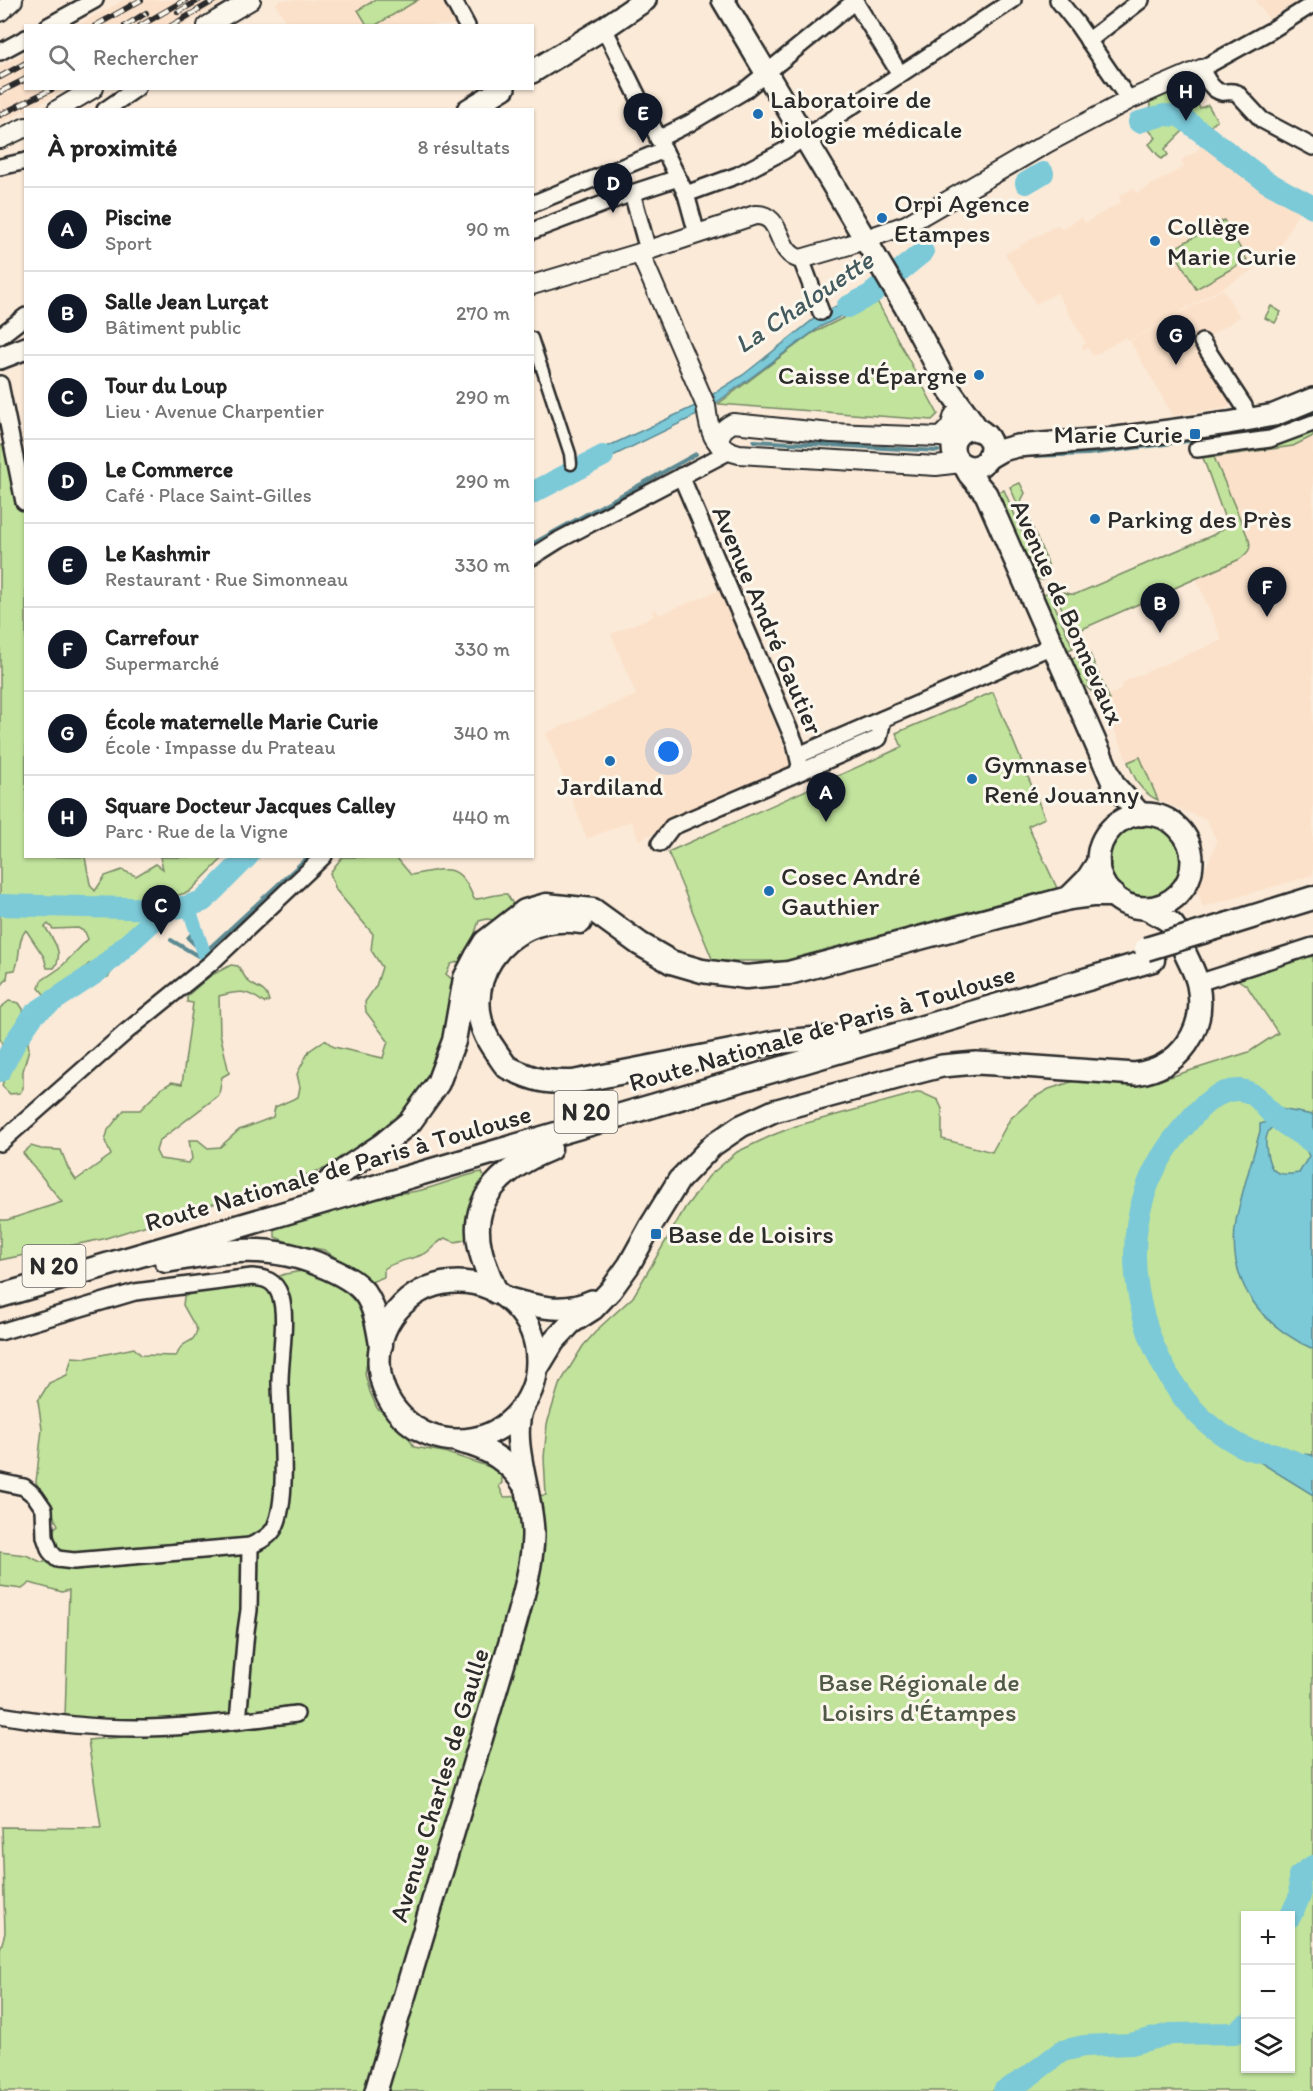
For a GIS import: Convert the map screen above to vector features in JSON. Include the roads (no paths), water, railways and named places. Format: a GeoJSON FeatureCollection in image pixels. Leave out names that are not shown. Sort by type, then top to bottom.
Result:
{"type":"FeatureCollection","features":[{"type":"Feature","properties":{"kind":"main road"},"geometry":{"type":"LineString","coordinates":[[534,71],[645,0]]}},
{"type":"Feature","properties":{"kind":"main road"},"geometry":{"type":"LineString","coordinates":[[723,0],[891,284],[950,391],[990,443],[991,451],[974,462]]}},
{"type":"Feature","properties":{"kind":"main road"},"geometry":{"type":"LineString","coordinates":[[472,108],[499,95]]}},
{"type":"Feature","properties":{"kind":"main road"},"geometry":{"type":"LineString","coordinates":[[0,358],[24,349]]}},
{"type":"Feature","properties":{"kind":"main road"},"geometry":{"type":"LineString","coordinates":[[950,391],[954,415],[951,438],[954,455],[974,462],[1017,446],[1117,438],[1249,420],[1274,415],[1313,399]]}},
{"type":"Feature","properties":{"kind":"main road"},"geometry":{"type":"LineString","coordinates":[[951,438],[967,430],[1075,441]]}},
{"type":"Feature","properties":{"kind":"main road","name":"Avenue de Bonnevaux"},"geometry":{"type":"LineString","coordinates":[[974,462],[1114,785],[1141,815]]}},
{"type":"Feature","properties":{"kind":"main road","name":"Avenue de Bonnevaux"},"geometry":{"type":"LineString","coordinates":[[1112,828],[1114,785]]}},
{"type":"Feature","properties":{"kind":"main road"},"geometry":{"type":"LineString","coordinates":[[1069,898],[1087,880],[1098,863],[1102,842],[1112,828],[1125,819],[1141,815],[1155,816],[1179,829],[1191,852],[1191,868],[1187,881],[1177,895],[1164,903],[1146,908]]}},
{"type":"Feature","properties":{"kind":"main road"},"geometry":{"type":"LineString","coordinates":[[1098,863],[1103,883],[1113,895],[1126,904],[1146,908],[1174,926]]}},
{"type":"Feature","properties":{"kind":"main road"},"geometry":{"type":"LineString","coordinates":[[323,1187],[410,1122],[438,1083],[454,1041],[465,978],[485,942],[525,911],[546,905],[593,910],[640,945],[671,962],[702,971],[746,977],[789,973],[1069,898],[1113,895]]}},
{"type":"Feature","properties":{"kind":"main road"},"geometry":{"type":"LineString","coordinates":[[537,1369],[559,1335],[571,1323],[592,1309],[611,1290],[629,1265],[679,1180],[713,1146],[741,1126],[774,1111],[942,1066],[976,1063],[1119,1074],[1147,1073],[1170,1062],[1187,1044],[1198,1020],[1199,997],[1198,983],[1174,926],[1177,895]]}},
{"type":"Feature","properties":{"kind":"main road","name":"Route Nationale de Paris à Toulouse"},"geometry":{"type":"LineString","coordinates":[[1231,931],[1313,898]]}},
{"type":"Feature","properties":{"kind":"main road","name":"Route Nationale de Paris à Toulouse"},"geometry":{"type":"LineString","coordinates":[[0,1296],[583,1127],[1231,931],[1313,912]]}},
{"type":"Feature","properties":{"kind":"main road"},"geometry":{"type":"LineString","coordinates":[[640,945],[578,922],[558,920],[541,922],[521,930],[504,943],[491,957],[479,1000],[480,1019],[489,1043],[508,1068],[539,1082],[573,1082],[777,1042],[848,1035]]}},
{"type":"Feature","properties":{"kind":"main road","name":"Route Nationale de Paris à Toulouse"},"geometry":{"type":"LineString","coordinates":[[0,1281],[848,1035],[1150,955]]}},
{"type":"Feature","properties":{"kind":"main road"},"geometry":{"type":"LineString","coordinates":[[105,1266],[128,1269],[221,1251],[252,1250],[310,1260],[344,1275],[364,1292],[374,1313],[381,1345],[380,1374],[393,1405],[406,1420],[426,1433],[450,1440],[473,1438],[496,1431],[522,1408],[534,1384],[537,1369],[535,1340],[530,1328],[517,1308],[501,1295],[480,1247],[477,1224],[482,1206],[504,1173],[528,1158],[556,1146],[583,1127]]}},
{"type":"Feature","properties":{"kind":"main road"},"geometry":{"type":"LineString","coordinates":[[381,1345],[386,1329],[405,1303],[429,1288],[450,1282],[473,1284],[542,1309],[568,1309],[589,1303],[611,1290]]}},
{"type":"Feature","properties":{"kind":"main road","name":"Avenue Charles de Gaulle"},"geometry":{"type":"LineString","coordinates":[[376,2091],[512,1636],[530,1566],[533,1535],[519,1438],[522,1408]]}},
{"type":"Feature","properties":{"kind":"main road","name":"Avenue Charles de Gaulle"},"geometry":{"type":"LineString","coordinates":[[450,1440],[472,1444],[496,1455],[514,1470],[527,1491]]}},
{"type":"Feature","properties":{"kind":"street"},"geometry":{"type":"LineString","coordinates":[[0,12],[13,0]]}},
{"type":"Feature","properties":{"kind":"street"},"geometry":{"type":"LineString","coordinates":[[52,24],[96,0]]}},
{"type":"Feature","properties":{"kind":"street"},"geometry":{"type":"LineString","coordinates":[[210,24],[250,0]]}},
{"type":"Feature","properties":{"kind":"street"},"geometry":{"type":"LineString","coordinates":[[453,0],[466,24]]}},
{"type":"Feature","properties":{"kind":"street"},"geometry":{"type":"LineString","coordinates":[[534,201],[661,145],[690,123],[744,91],[855,0],[900,74]]}},
{"type":"Feature","properties":{"kind":"street"},"geometry":{"type":"LineString","coordinates":[[686,194],[757,166],[805,138],[1013,0]]}},
{"type":"Feature","properties":{"kind":"street"},"geometry":{"type":"LineString","coordinates":[[1058,0],[1129,100]]}},
{"type":"Feature","properties":{"kind":"street"},"geometry":{"type":"LineString","coordinates":[[1088,41],[1141,0]]}},
{"type":"Feature","properties":{"kind":"street"},"geometry":{"type":"LineString","coordinates":[[797,258],[865,240],[906,225],[1029,153],[1129,100],[1201,69],[1313,4]]}},
{"type":"Feature","properties":{"kind":"street"},"geometry":{"type":"LineString","coordinates":[[604,28],[686,194],[697,234]]}},
{"type":"Feature","properties":{"kind":"street"},"geometry":{"type":"LineString","coordinates":[[0,52],[24,39]]}},
{"type":"Feature","properties":{"kind":"street"},"geometry":{"type":"LineString","coordinates":[[1201,69],[1213,89],[1237,93],[1262,120],[1313,147]]}},
{"type":"Feature","properties":{"kind":"street"},"geometry":{"type":"LineString","coordinates":[[60,108],[91,90]]}},
{"type":"Feature","properties":{"kind":"street"},"geometry":{"type":"LineString","coordinates":[[108,108],[134,90]]}},
{"type":"Feature","properties":{"kind":"street"},"geometry":{"type":"LineString","coordinates":[[0,139],[24,128]]}},
{"type":"Feature","properties":{"kind":"street"},"geometry":{"type":"LineString","coordinates":[[0,167],[24,161]]}},
{"type":"Feature","properties":{"kind":"street"},"geometry":{"type":"LineString","coordinates":[[534,230],[678,178]]}},
{"type":"Feature","properties":{"kind":"street"},"geometry":{"type":"LineString","coordinates":[[632,193],[644,251],[706,406],[709,430],[723,448],[739,454],[936,466],[974,462]]}},
{"type":"Feature","properties":{"kind":"street"},"geometry":{"type":"LineString","coordinates":[[534,284],[764,214],[770,218],[787,251],[797,258],[821,312]]}},
{"type":"Feature","properties":{"kind":"street"},"geometry":{"type":"LineString","coordinates":[[0,336],[21,320],[24,337]]}},
{"type":"Feature","properties":{"kind":"street"},"geometry":{"type":"LineString","coordinates":[[1202,342],[1244,406],[1249,420]]}},
{"type":"Feature","properties":{"kind":"street"},"geometry":{"type":"LineString","coordinates":[[534,344],[570,454],[571,464]]}},
{"type":"Feature","properties":{"kind":"street"},"geometry":{"type":"LineString","coordinates":[[0,384],[24,502]]}},
{"type":"Feature","properties":{"kind":"street"},"geometry":{"type":"LineString","coordinates":[[706,406],[721,419],[733,423],[831,433],[951,438]]}},
{"type":"Feature","properties":{"kind":"street"},"geometry":{"type":"LineString","coordinates":[[723,448],[720,434],[723,428],[733,423]]}},
{"type":"Feature","properties":{"kind":"street"},"geometry":{"type":"LineString","coordinates":[[1197,448],[1270,439],[1313,423]]}},
{"type":"Feature","properties":{"kind":"street"},"geometry":{"type":"LineString","coordinates":[[534,556],[559,540],[681,476],[723,448]]}},
{"type":"Feature","properties":{"kind":"street","name":"Avenue André Gautier"},"geometry":{"type":"LineString","coordinates":[[660,843],[672,827],[797,773],[800,765],[799,755],[681,476]]}},
{"type":"Feature","properties":{"kind":"street"},"geometry":{"type":"LineString","coordinates":[[799,755],[1052,646]]}},
{"type":"Feature","properties":{"kind":"street"},"geometry":{"type":"LineString","coordinates":[[797,773],[879,738],[883,718]]}},
{"type":"Feature","properties":{"kind":"street"},"geometry":{"type":"LineString","coordinates":[[0,1143],[126,1032],[212,963],[322,858]]}},
{"type":"Feature","properties":{"kind":"street"},"geometry":{"type":"LineString","coordinates":[[1198,983],[1313,946]]}},
{"type":"Feature","properties":{"kind":"street"},"geometry":{"type":"LineString","coordinates":[[0,1332],[135,1292],[230,1279],[265,1278],[275,1284],[283,1305],[280,1381],[282,1487],[275,1527],[266,1539],[250,1546],[74,1561],[57,1559],[50,1551],[45,1537],[44,1509],[35,1496],[24,1487],[0,1482]]}},
{"type":"Feature","properties":{"kind":"street"},"geometry":{"type":"LineString","coordinates":[[238,1721],[249,1610],[250,1546]]}},
{"type":"Feature","properties":{"kind":"street"},"geometry":{"type":"LineString","coordinates":[[0,1715],[56,1725],[146,1728],[296,1714]]}},
{"type":"Feature","properties":{"kind":"water"},"geometry":{"type":"Polygon","coordinates":[[[871,288],[877,298],[820,327],[716,403],[713,394],[743,375],[819,315],[871,288]]]}},
{"type":"Feature","properties":{"kind":"water"},"geometry":{"type":"Polygon","coordinates":[[[695,406],[699,414],[576,474],[572,463],[695,406]]]}},
{"type":"Feature","properties":{"kind":"water"},"geometry":{"type":"Polygon","coordinates":[[[570,466],[573,475],[534,496],[534,486],[570,466]]]}},
{"type":"Feature","properties":{"kind":"water"},"geometry":{"type":"Polygon","coordinates":[[[1280,1109],[1313,1115],[1313,1349],[1294,1339],[1263,1314],[1242,1282],[1236,1263],[1234,1243],[1241,1198],[1260,1124],[1271,1121],[1280,1109]],[[1286,1121],[1274,1126],[1268,1132],[1267,1154],[1270,1165],[1278,1173],[1299,1173],[1309,1156],[1286,1121]]]}},
{"type":"Feature","properties":{"kind":"water"},"geometry":{"type":"Polygon","coordinates":[[[1247,1449],[1313,1455],[1313,1495],[1258,1461],[1247,1449]]]}},
{"type":"Feature","properties":{"kind":"waterway","name":"La Chalouette"},"geometry":{"type":"LineString","coordinates":[[1139,122],[1164,115],[1180,116],[1267,182],[1313,207]]}},
{"type":"Feature","properties":{"kind":"waterway","name":"La Chalouette"},"geometry":{"type":"LineString","coordinates":[[1026,183],[1043,173]]}},
{"type":"Feature","properties":{"kind":"waterway","name":"La Chalouette"},"geometry":{"type":"LineString","coordinates":[[847,307],[870,295],[923,252]]}},
{"type":"Feature","properties":{"kind":"waterway"},"geometry":{"type":"LineString","coordinates":[[1030,456],[1088,454],[1249,433],[1282,426],[1313,412]]}},
{"type":"Feature","properties":{"kind":"waterway"},"geometry":{"type":"LineString","coordinates":[[754,441],[938,451]]}},
{"type":"Feature","properties":{"kind":"waterway"},"geometry":{"type":"LineString","coordinates":[[534,543],[696,454]]}},
{"type":"Feature","properties":{"kind":"waterway","name":"La Chalouette"},"geometry":{"type":"LineString","coordinates":[[534,492],[603,456]]}},
{"type":"Feature","properties":{"kind":"waterway","name":"La Chalouette"},"geometry":{"type":"LineString","coordinates":[[0,1071],[17,1039],[35,1013],[97,972],[169,909],[203,901],[246,858]]}},
{"type":"Feature","properties":{"kind":"waterway"},"geometry":{"type":"LineString","coordinates":[[171,940],[198,956],[204,953],[307,858]]}},
{"type":"Feature","properties":{"kind":"waterway"},"geometry":{"type":"LineString","coordinates":[[0,905],[169,909]]}},
{"type":"Feature","properties":{"kind":"waterway"},"geometry":{"type":"LineString","coordinates":[[188,906],[196,929],[188,938],[204,953]]}},
{"type":"Feature","properties":{"kind":"waterway"},"geometry":{"type":"LineString","coordinates":[[188,906],[204,953]]}},
{"type":"Feature","properties":{"kind":"waterway"},"geometry":{"type":"LineString","coordinates":[[1313,1143],[1280,1121],[1256,1097],[1246,1091],[1232,1090],[1217,1095],[1199,1110],[1174,1139],[1152,1176],[1137,1225],[1135,1255],[1137,1286],[1154,1347],[1168,1375],[1186,1401],[1206,1422],[1238,1444],[1251,1450],[1275,1454],[1313,1469]]}},
{"type":"Feature","properties":{"kind":"waterway"},"geometry":{"type":"LineString","coordinates":[[1293,1911],[1300,1896],[1299,1876],[1313,1866]]}},
{"type":"Feature","properties":{"kind":"waterway"},"geometry":{"type":"LineString","coordinates":[[1004,2091],[1028,2077],[1062,2051],[1084,2046],[1131,2044],[1171,2034],[1235,2033],[1241,2029]]}},
{"type":"Feature","properties":{"kind":"railway"},"geometry":{"type":"LineString","coordinates":[[99,24],[141,0]]}},
{"type":"Feature","properties":{"kind":"railway"},"geometry":{"type":"LineString","coordinates":[[143,24],[185,0]]}},
{"type":"Feature","properties":{"kind":"railway"},"geometry":{"type":"LineString","coordinates":[[178,12],[199,0]]}},
{"type":"Feature","properties":{"kind":"railway"},"geometry":{"type":"LineString","coordinates":[[174,24],[215,0]]}},
{"type":"Feature","properties":{"kind":"railway"},"geometry":{"type":"LineString","coordinates":[[128,24],[146,13]]}},
{"type":"Feature","properties":{"kind":"railway"},"geometry":{"type":"LineString","coordinates":[[0,77],[24,64]]}},
{"type":"Feature","properties":{"kind":"railway"},"geometry":{"type":"LineString","coordinates":[[0,92],[24,80]]}},
{"type":"Feature","properties":{"kind":"railway"},"geometry":{"type":"LineString","coordinates":[[0,115],[50,90]]}},
{"type":"Feature","properties":{"kind":"place","name":"Laboratoire de biologie médicale"},"geometry":{"type":"Point","coordinates":[758,114]}},
{"type":"Feature","properties":{"kind":"place","name":"Square Docteur Jacques Calley"},"geometry":{"type":"Point","coordinates":[1186,121]}},
{"type":"Feature","properties":{"kind":"place","name":"Le Kashmir"},"geometry":{"type":"Point","coordinates":[643,143]}},
{"type":"Feature","properties":{"kind":"place","name":"Le Commerce"},"geometry":{"type":"Point","coordinates":[613,213]}},
{"type":"Feature","properties":{"kind":"place","name":"Orpi Agence Etampes"},"geometry":{"type":"Point","coordinates":[882,218]}},
{"type":"Feature","properties":{"kind":"place","name":"Collège Marie Curie"},"geometry":{"type":"Point","coordinates":[1155,241]}},
{"type":"Feature","properties":{"kind":"place","name":"École maternelle Marie Curie"},"geometry":{"type":"Point","coordinates":[1176,365]}},
{"type":"Feature","properties":{"kind":"place","name":"Caisse d'Épargne"},"geometry":{"type":"Point","coordinates":[979,375]}},
{"type":"Feature","properties":{"kind":"place","name":"Marie Curie"},"geometry":{"type":"Point","coordinates":[1195,434]}},
{"type":"Feature","properties":{"kind":"place","name":"Parking des Près"},"geometry":{"type":"Point","coordinates":[1095,519]}},
{"type":"Feature","properties":{"kind":"place","name":"Carrefour"},"geometry":{"type":"Point","coordinates":[1267,617]}},
{"type":"Feature","properties":{"kind":"place","name":"Salle Jean Lurçat"},"geometry":{"type":"Point","coordinates":[1160,633]}},
{"type":"Feature","properties":{"kind":"place","name":"Jardiland"},"geometry":{"type":"Point","coordinates":[610,761]}},
{"type":"Feature","properties":{"kind":"place","name":"Gymnase René Jouanny"},"geometry":{"type":"Point","coordinates":[972,779]}},
{"type":"Feature","properties":{"kind":"place","name":"Piscine"},"geometry":{"type":"Point","coordinates":[826,822]}},
{"type":"Feature","properties":{"kind":"place","name":"Cosec André Gauthier"},"geometry":{"type":"Point","coordinates":[769,891]}},
{"type":"Feature","properties":{"kind":"place","name":"Tour du Loup"},"geometry":{"type":"Point","coordinates":[161,935]}},
{"type":"Feature","properties":{"kind":"place","name":"Base de Loisirs"},"geometry":{"type":"Point","coordinates":[656,1234]}},
{"type":"Feature","properties":{"kind":"park label","name":"Base Régionale de Loisirs d'Étampes"},"geometry":{"type":"Point","coordinates":[919,1696]}}]}
